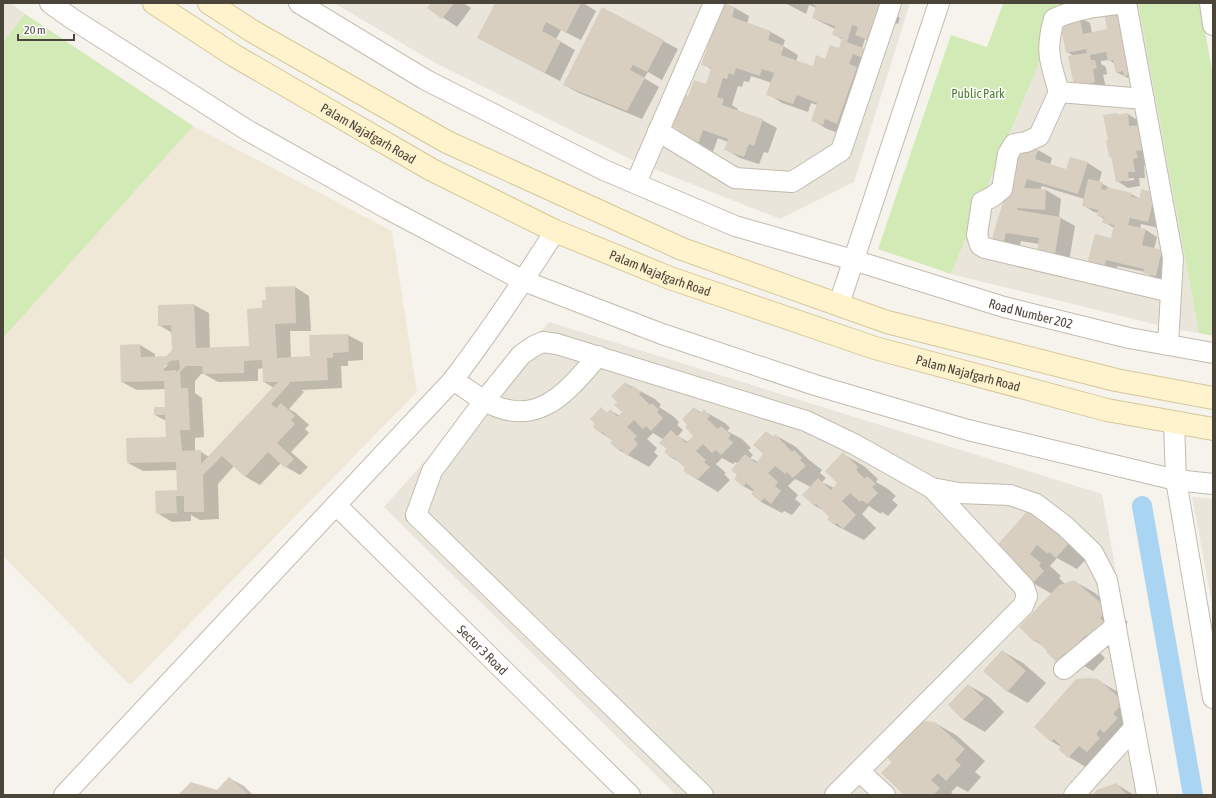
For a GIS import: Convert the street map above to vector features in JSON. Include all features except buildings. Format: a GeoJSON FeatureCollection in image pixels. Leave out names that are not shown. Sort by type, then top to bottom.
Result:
{"type":"FeatureCollection","features":[{"type":"Feature","properties":{"kind":"main road","name":"Palam Najafgarh Road"},"geometry":{"type":"LineString","coordinates":[[154,3],[235,56],[432,170],[555,231],[670,278],[875,348],[1107,410],[1213,428]]}},
{"type":"Feature","properties":{"kind":"main road"},"geometry":{"type":"LineString","coordinates":[[209,3],[252,31],[447,142],[682,249],[887,322],[1116,380],[1213,398]]}},
{"type":"Feature","properties":{"kind":"street"},"geometry":{"type":"LineString","coordinates":[[50,3],[71,18],[247,130],[388,209],[524,281],[662,334],[815,385],[953,426],[1176,480],[1213,484]]}},
{"type":"Feature","properties":{"kind":"street","name":"Road Number 202"},"geometry":{"type":"LineString","coordinates":[[299,3],[426,80],[604,170],[736,226],[853,260],[1004,307],[1129,338],[1213,353]]}},
{"type":"Feature","properties":{"kind":"street"},"geometry":{"type":"LineString","coordinates":[[636,183],[714,3]]}},
{"type":"Feature","properties":{"kind":"street"},"geometry":{"type":"LineString","coordinates":[[658,131],[735,178],[792,182],[841,151],[891,3]]}},
{"type":"Feature","properties":{"kind":"street"},"geometry":{"type":"LineString","coordinates":[[839,304],[939,3]]}},
{"type":"Feature","properties":{"kind":"street"},"geometry":{"type":"LineString","coordinates":[[1168,345],[1173,258],[1126,3],[1089,8],[1054,19],[1048,46],[1050,64],[1059,92],[1039,136],[1026,142],[1014,144],[1008,154],[1002,189],[992,197],[982,202],[977,235],[980,245],[985,248],[1171,292]]}},
{"type":"Feature","properties":{"kind":"street"},"geometry":{"type":"LineString","coordinates":[[1210,3],[1213,25]]}},
{"type":"Feature","properties":{"kind":"street"},"geometry":{"type":"LineString","coordinates":[[1059,92],[1144,99]]}},
{"type":"Feature","properties":{"kind":"street"},"geometry":{"type":"LineString","coordinates":[[64,795],[453,380],[488,334],[524,281],[555,231]]}},
{"type":"Feature","properties":{"kind":"street"},"geometry":{"type":"LineString","coordinates":[[702,795],[416,514],[432,471],[484,401],[521,355],[543,342],[557,344],[598,356],[806,421],[854,444],[932,488],[1024,587],[1027,596],[1023,606],[835,795]]}},
{"type":"Feature","properties":{"kind":"street"},"geometry":{"type":"LineString","coordinates":[[453,380],[484,401],[499,407],[519,412],[537,409],[556,399],[573,385],[598,356]]}},
{"type":"Feature","properties":{"kind":"street"},"geometry":{"type":"LineString","coordinates":[[1174,422],[1176,480],[1213,698]]}},
{"type":"Feature","properties":{"kind":"street"},"geometry":{"type":"LineString","coordinates":[[932,488],[959,493],[1010,495],[1036,504],[1060,522],[1093,553],[1107,580],[1147,795]]}},
{"type":"Feature","properties":{"kind":"street","name":"Sector 3 Road"},"geometry":{"type":"LineString","coordinates":[[336,505],[630,795]]}},
{"type":"Feature","properties":{"kind":"street"},"geometry":{"type":"LineString","coordinates":[[1064,669],[1116,626]]}},
{"type":"Feature","properties":{"kind":"street"},"geometry":{"type":"LineString","coordinates":[[1074,795],[1134,728]]}},
{"type":"Feature","properties":{"kind":"street"},"geometry":{"type":"LineString","coordinates":[[859,771],[884,795]]}},
{"type":"Feature","properties":{"kind":"shaded area"},"geometry":{"type":"Polygon","coordinates":[[[3,3],[11,3],[25,14],[3,42],[3,3]]]}},
{"type":"Feature","properties":{"kind":"shaded area"},"geometry":{"type":"Polygon","coordinates":[[[334,3],[910,3],[854,182],[780,219],[634,161],[437,64],[334,3]]]}},
{"type":"Feature","properties":{"kind":"shaded area"},"geometry":{"type":"Polygon","coordinates":[[[1064,3],[1138,3],[1199,333],[1170,328],[951,274],[1064,3]]]}},
{"type":"Feature","properties":{"kind":"shaded area"},"geometry":{"type":"Polygon","coordinates":[[[25,14],[193,126],[392,231],[417,392],[130,685],[3,556],[3,42],[25,14]]]}},
{"type":"Feature","properties":{"kind":"shaded area"},"geometry":{"type":"Polygon","coordinates":[[[549,322],[1102,494],[1156,795],[676,795],[384,507],[549,322]]]}},
{"type":"Feature","properties":{"kind":"shaded area"},"geometry":{"type":"Polygon","coordinates":[[[1192,497],[1213,499],[1213,609],[1192,497]]]}},
{"type":"Feature","properties":{"kind":"green space","name":"Public Park"},"geometry":{"type":"Polygon","coordinates":[[[1064,3],[951,274],[878,249],[951,35],[987,47],[1003,4],[1064,3]]]}},
{"type":"Feature","properties":{"kind":"green space"},"geometry":{"type":"Polygon","coordinates":[[[1138,3],[1200,3],[1213,76],[1213,336],[1199,333],[1138,3]]]}},
{"type":"Feature","properties":{"kind":"green space"},"geometry":{"type":"Polygon","coordinates":[[[25,14],[193,126],[3,338],[3,42],[25,14]]]}},
{"type":"Feature","properties":{"kind":"waterway"},"geometry":{"type":"LineString","coordinates":[[1142,506],[1193,795]]}}]}
